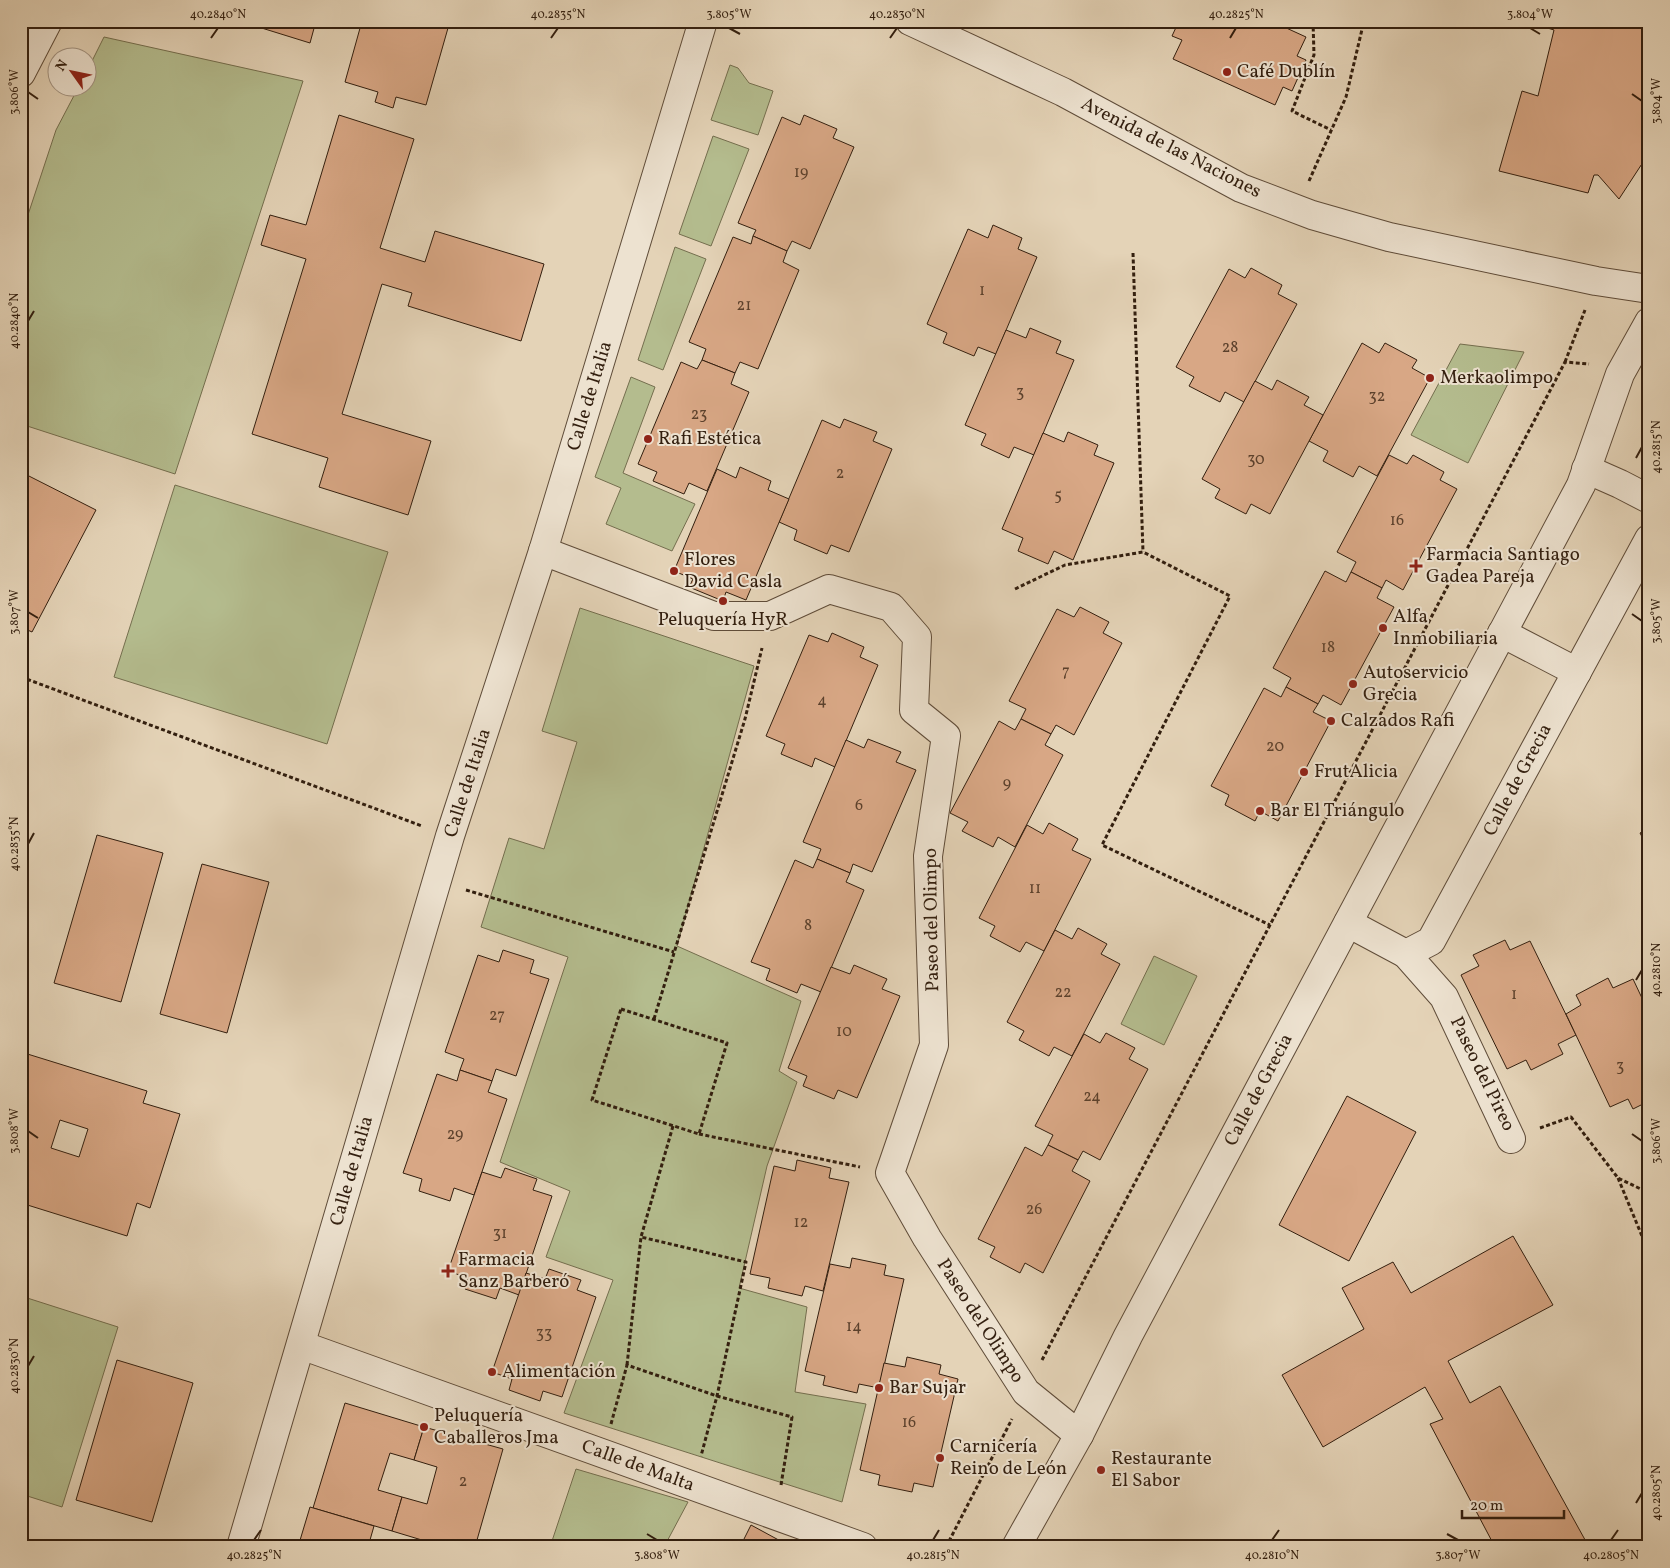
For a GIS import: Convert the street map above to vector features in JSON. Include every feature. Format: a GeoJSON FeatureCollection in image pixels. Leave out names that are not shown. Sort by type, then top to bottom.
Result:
{"type":"FeatureCollection","features":[{"type":"Feature","properties":{"kind":"street"},"geometry":{"type":"LineString","coordinates":[[21,73],[48,21]]}},
{"type":"Feature","properties":{"kind":"street","name":"Calle de Italia"},"geometry":{"type":"LineString","coordinates":[[241,1547],[450,836],[543,551],[703,21]]}},
{"type":"Feature","properties":{"kind":"street","name":"Avenida de las Naciones"},"geometry":{"type":"LineString","coordinates":[[910,21],[1063,92],[1241,188],[1296,209],[1389,237],[1596,281],[1649,289]]}},
{"type":"Feature","properties":{"kind":"street","name":"Calle de Grecia"},"geometry":{"type":"LineString","coordinates":[[1016,1547],[1078,1435],[1133,1327],[1581,485],[1623,368],[1649,322]]}},
{"type":"Feature","properties":{"kind":"street"},"geometry":{"type":"LineString","coordinates":[[1586,469],[1649,499]]}},
{"type":"Feature","properties":{"kind":"street","name":"Calle de Grecia"},"geometry":{"type":"LineString","coordinates":[[1406,954],[1431,941],[1649,539]]}},
{"type":"Feature","properties":{"kind":"street","name":"Paseo del Olimpo"},"geometry":{"type":"LineString","coordinates":[[543,551],[714,616],[770,616],[829,589],[891,607],[917,637],[914,710],[946,736],[928,856],[934,1044],[890,1173],[927,1238],[1026,1392],[1078,1435]]}},
{"type":"Feature","properties":{"kind":"street"},"geometry":{"type":"LineString","coordinates":[[1502,633],[1577,672]]}},
{"type":"Feature","properties":{"kind":"street","name":"Paseo del Pireo"},"geometry":{"type":"LineString","coordinates":[[1348,923],[1406,954],[1444,997],[1511,1138]]}},
{"type":"Feature","properties":{"kind":"street","name":"Calle de Malta"},"geometry":{"type":"LineString","coordinates":[[301,1345],[863,1547]]}},
{"type":"Feature","properties":{"kind":"path"},"geometry":{"type":"LineString","coordinates":[[1313,21],[1314,55],[1292,111],[1331,130]]}},
{"type":"Feature","properties":{"kind":"path"},"geometry":{"type":"LineString","coordinates":[[1296,209],[1346,97],[1364,21]]}},
{"type":"Feature","properties":{"kind":"path"},"geometry":{"type":"LineString","coordinates":[[1133,253],[1143,552]]}},
{"type":"Feature","properties":{"kind":"path"},"geometry":{"type":"LineString","coordinates":[[946,1547],[1565,362],[1596,281]]}},
{"type":"Feature","properties":{"kind":"path"},"geometry":{"type":"LineString","coordinates":[[1565,362],[1623,368]]}},
{"type":"Feature","properties":{"kind":"path"},"geometry":{"type":"LineString","coordinates":[[1015,589],[1064,565],[1143,552],[1230,596],[1102,845],[1270,925]]}},
{"type":"Feature","properties":{"kind":"path"},"geometry":{"type":"LineString","coordinates":[[654,1019],[744,719],[770,616]]}},
{"type":"Feature","properties":{"kind":"path"},"geometry":{"type":"LineString","coordinates":[[21,677],[450,836]]}},
{"type":"Feature","properties":{"kind":"path"},"geometry":{"type":"LineString","coordinates":[[437,882],[674,952]]}},
{"type":"Feature","properties":{"kind":"path"},"geometry":{"type":"LineString","coordinates":[[699,1134],[727,1043],[621,1009],[592,1100],[699,1134],[890,1173]]}},
{"type":"Feature","properties":{"kind":"path","name":"Paseo del Pireo"},"geometry":{"type":"LineString","coordinates":[[1511,1138],[1571,1116],[1618,1178],[1649,1253]]}},
{"type":"Feature","properties":{"kind":"path"},"geometry":{"type":"LineString","coordinates":[[603,1454],[627,1364],[641,1238],[673,1126]]}},
{"type":"Feature","properties":{"kind":"path","name":"Paseo del Pireo"},"geometry":{"type":"LineString","coordinates":[[1618,1178],[1649,1193]]}},
{"type":"Feature","properties":{"kind":"path"},"geometry":{"type":"LineString","coordinates":[[641,1238],[746,1262],[717,1396],[694,1486]]}},
{"type":"Feature","properties":{"kind":"path"},"geometry":{"type":"LineString","coordinates":[[627,1364],[717,1396],[792,1417],[776,1516]]}},
{"type":"Feature","properties":{"kind":"green space"},"geometry":{"type":"Polygon","coordinates":[[[104,37],[303,81],[175,474],[21,424],[21,236],[56,130],[73,98],[98,98],[98,49],[104,37]]]}},
{"type":"Feature","properties":{"kind":"green space"},"geometry":{"type":"Polygon","coordinates":[[[730,65],[738,68],[749,83],[773,91],[758,135],[711,120],[730,65]]]}},
{"type":"Feature","properties":{"kind":"green space"},"geometry":{"type":"Polygon","coordinates":[[[713,136],[749,149],[711,246],[679,234],[713,136]]]}},
{"type":"Feature","properties":{"kind":"green space"},"geometry":{"type":"Polygon","coordinates":[[[675,247],[706,259],[663,370],[638,360],[675,247]]]}},
{"type":"Feature","properties":{"kind":"green space"},"geometry":{"type":"Polygon","coordinates":[[[1460,344],[1524,352],[1468,463],[1411,435],[1460,344]]]}},
{"type":"Feature","properties":{"kind":"green space"},"geometry":{"type":"Polygon","coordinates":[[[631,377],[655,387],[623,473],[695,504],[672,551],[606,524],[621,488],[595,477],[631,377]]]}},
{"type":"Feature","properties":{"kind":"green space"},"geometry":{"type":"Polygon","coordinates":[[[175,485],[388,552],[327,744],[114,677],[175,485]]]}},
{"type":"Feature","properties":{"kind":"green space"},"geometry":{"type":"Polygon","coordinates":[[[580,608],[754,666],[677,946],[801,1001],[779,1071],[797,1082],[767,1166],[739,1288],[807,1307],[795,1392],[866,1404],[842,1502],[564,1413],[613,1280],[546,1257],[570,1191],[500,1162],[568,957],[481,927],[509,838],[544,849],[577,742],[542,731],[580,608]]]}},
{"type":"Feature","properties":{"kind":"green space"},"geometry":{"type":"Polygon","coordinates":[[[1154,956],[1197,976],[1164,1045],[1121,1024],[1154,956]]]}},
{"type":"Feature","properties":{"kind":"green space"},"geometry":{"type":"Polygon","coordinates":[[[21,1296],[118,1327],[62,1507],[21,1494],[21,1296]]]}},
{"type":"Feature","properties":{"kind":"green space"},"geometry":{"type":"Polygon","coordinates":[[[576,1469],[688,1502],[664,1547],[550,1547],[576,1469]]]}},
{"type":"Feature","properties":{"kind":"building"},"geometry":{"type":"Polygon","coordinates":[[[239,21],[316,21],[310,43],[239,21]]]}},
{"type":"Feature","properties":{"kind":"building"},"geometry":{"type":"Polygon","coordinates":[[[362,21],[450,21],[426,105],[396,97],[393,108],[375,102],[378,92],[345,82],[362,21]]]}},
{"type":"Feature","properties":{"kind":"building"},"geometry":{"type":"Polygon","coordinates":[[[1179,21],[1271,21],[1306,37],[1297,56],[1306,60],[1292,91],[1283,87],[1275,105],[1173,59],[1182,40],[1172,36],[1179,21]]]}},
{"type":"Feature","properties":{"kind":"building"},"geometry":{"type":"Polygon","coordinates":[[[1542,21],[1637,21],[1649,27],[1649,37],[1646,44],[1649,46],[1649,153],[1619,199],[1598,175],[1594,175],[1588,193],[1499,171],[1522,91],[1538,96],[1554,30],[1541,26],[1542,21]]]}},
{"type":"Feature","properties":{"kind":"building"},"geometry":{"type":"Polygon","coordinates":[[[339,115],[414,139],[380,248],[425,262],[435,231],[544,264],[521,341],[408,306],[412,293],[382,284],[342,414],[431,441],[408,515],[319,487],[328,458],[252,434],[306,259],[261,245],[270,215],[306,225],[339,115]]]}},
{"type":"Feature","properties":{"kind":"building"},"geometry":{"type":"Polygon","coordinates":[[[804,115],[837,129],[833,138],[854,147],[810,249],[792,241],[787,251],[753,236],[756,230],[738,223],[782,117],[800,125],[804,115]]]}},
{"type":"Feature","properties":{"kind":"building"},"geometry":{"type":"Polygon","coordinates":[[[993,225],[1022,238],[1018,249],[1037,257],[996,354],[978,347],[974,356],[943,343],[947,333],[927,324],[968,229],[988,238],[993,225]]]}},
{"type":"Feature","properties":{"kind":"building"},"geometry":{"type":"Polygon","coordinates":[[[753,236],[787,251],[783,262],[799,270],[758,369],[740,362],[735,373],[702,360],[706,349],[689,342],[733,237],[751,244],[753,236]]]}},
{"type":"Feature","properties":{"kind":"building"},"geometry":{"type":"Polygon","coordinates":[[[1251,268],[1282,285],[1278,294],[1297,304],[1244,402],[1225,392],[1220,402],[1189,386],[1194,377],[1176,367],[1229,269],[1245,278],[1251,268]]]}},
{"type":"Feature","properties":{"kind":"building"},"geometry":{"type":"Polygon","coordinates":[[[1030,328],[1061,341],[1056,353],[1074,360],[1034,455],[1014,447],[1009,458],[981,445],[986,434],[965,425],[1006,330],[1026,338],[1030,328]]]}},
{"type":"Feature","properties":{"kind":"building"},"geometry":{"type":"Polygon","coordinates":[[[1362,343],[1379,353],[1385,343],[1417,360],[1412,368],[1430,378],[1377,476],[1359,466],[1353,477],[1323,461],[1328,451],[1309,441],[1362,343]]]}},
{"type":"Feature","properties":{"kind":"building"},"geometry":{"type":"Polygon","coordinates":[[[702,360],[735,373],[731,384],[749,392],[707,491],[689,483],[684,494],[653,481],[657,472],[638,464],[681,362],[697,369],[702,360]]]}},
{"type":"Feature","properties":{"kind":"building"},"geometry":{"type":"Polygon","coordinates":[[[1277,380],[1309,397],[1304,405],[1323,415],[1270,514],[1251,504],[1246,514],[1215,498],[1220,489],[1202,479],[1255,381],[1272,390],[1277,380]]]}},
{"type":"Feature","properties":{"kind":"building"},"geometry":{"type":"Polygon","coordinates":[[[844,419],[877,432],[873,441],[892,449],[849,552],[831,545],[827,554],[794,540],[797,530],[779,522],[822,420],[840,428],[844,419]]]}},
{"type":"Feature","properties":{"kind":"building"},"geometry":{"type":"Polygon","coordinates":[[[1068,432],[1098,445],[1094,455],[1114,463],[1073,560],[1054,551],[1048,564],[1018,551],[1023,538],[1002,529],[1043,433],[1064,442],[1068,432]]]}},
{"type":"Feature","properties":{"kind":"building"},"geometry":{"type":"Polygon","coordinates":[[[1389,455],[1407,464],[1413,455],[1444,472],[1440,480],[1457,489],[1403,590],[1386,580],[1382,588],[1351,572],[1356,562],[1337,552],[1389,455]]]}},
{"type":"Feature","properties":{"kind":"building"},"geometry":{"type":"Polygon","coordinates":[[[740,467],[771,481],[768,490],[789,499],[746,600],[726,592],[723,601],[689,587],[693,579],[674,571],[717,469],[736,478],[740,467]]]}},
{"type":"Feature","properties":{"kind":"building"},"geometry":{"type":"Polygon","coordinates":[[[21,472],[96,510],[32,632],[21,627],[21,472]]]}},
{"type":"Feature","properties":{"kind":"building"},"geometry":{"type":"Polygon","coordinates":[[[1325,571],[1346,582],[1351,572],[1382,588],[1377,598],[1394,607],[1341,705],[1323,695],[1318,704],[1286,687],[1291,678],[1273,668],[1325,571]]]}},
{"type":"Feature","properties":{"kind":"building"},"geometry":{"type":"Polygon","coordinates":[[[1080,607],[1109,622],[1103,633],[1122,643],[1074,735],[1056,725],[1051,734],[1021,719],[1026,709],[1009,701],[1057,609],[1074,617],[1080,607]]]}},
{"type":"Feature","properties":{"kind":"building"},"geometry":{"type":"Polygon","coordinates":[[[832,633],[864,647],[860,657],[878,665],[835,767],[815,758],[812,767],[781,754],[785,744],[766,736],[809,635],[828,642],[832,633]]]}},
{"type":"Feature","properties":{"kind":"building"},"geometry":{"type":"Polygon","coordinates":[[[1286,687],[1318,704],[1313,712],[1331,721],[1278,821],[1260,811],[1255,821],[1225,805],[1229,795],[1211,786],[1264,688],[1281,697],[1286,687]]]}},
{"type":"Feature","properties":{"kind":"building"},"geometry":{"type":"Polygon","coordinates":[[[1021,719],[1051,734],[1045,745],[1063,755],[1015,847],[998,837],[993,847],[962,831],[968,822],[950,813],[999,721],[1015,730],[1021,719]]]}},
{"type":"Feature","properties":{"kind":"building"},"geometry":{"type":"Polygon","coordinates":[[[868,739],[901,752],[896,762],[916,770],[872,872],[853,864],[850,873],[817,859],[821,849],[803,842],[846,740],[864,748],[868,739]]]}},
{"type":"Feature","properties":{"kind":"building"},"geometry":{"type":"Polygon","coordinates":[[[1049,823],[1078,839],[1072,850],[1091,859],[1044,951],[1026,942],[1020,952],[990,936],[995,926],[979,918],[1027,825],[1043,834],[1049,823]]]}},
{"type":"Feature","properties":{"kind":"building"},"geometry":{"type":"Polygon","coordinates":[[[1649,828],[1649,850],[1640,833],[1649,828]]]}},
{"type":"Feature","properties":{"kind":"building"},"geometry":{"type":"Polygon","coordinates":[[[97,835],[163,853],[121,1002],[54,983],[97,835]]]}},
{"type":"Feature","properties":{"kind":"building"},"geometry":{"type":"Polygon","coordinates":[[[817,859],[850,873],[846,882],[864,890],[821,992],[801,984],[797,993],[766,980],[770,969],[751,962],[795,860],[813,868],[817,859]]]}},
{"type":"Feature","properties":{"kind":"building"},"geometry":{"type":"Polygon","coordinates":[[[202,864],[269,882],[227,1033],[160,1014],[202,864]]]}},
{"type":"Feature","properties":{"kind":"building"},"geometry":{"type":"Polygon","coordinates":[[[1078,928],[1107,944],[1101,954],[1120,964],[1072,1056],[1054,1047],[1049,1056],[1019,1040],[1024,1031],[1007,1022],[1055,930],[1072,939],[1078,928]]]}},
{"type":"Feature","properties":{"kind":"building"},"geometry":{"type":"Polygon","coordinates":[[[1505,940],[1510,950],[1530,941],[1576,1035],[1558,1044],[1563,1054],[1531,1070],[1526,1060],[1507,1069],[1461,975],[1479,966],[1473,955],[1505,940]]]}},
{"type":"Feature","properties":{"kind":"building"},"geometry":{"type":"Polygon","coordinates":[[[503,950],[534,960],[530,973],[549,979],[516,1076],[496,1069],[492,1081],[460,1070],[464,1059],[445,1052],[478,955],[499,962],[503,950]]]}},
{"type":"Feature","properties":{"kind":"building"},"geometry":{"type":"Polygon","coordinates":[[[854,965],[887,979],[882,989],[900,996],[857,1098],[838,1090],[834,1099],[803,1086],[807,1076],[788,1068],[831,967],[850,974],[854,965]]]}},
{"type":"Feature","properties":{"kind":"building"},"geometry":{"type":"Polygon","coordinates":[[[1608,978],[1613,988],[1633,979],[1649,1013],[1649,1101],[1633,1109],[1628,1099],[1610,1107],[1566,1014],[1581,1005],[1576,995],[1608,978]]]}},
{"type":"Feature","properties":{"kind":"building"},"geometry":{"type":"Polygon","coordinates":[[[1106,1033],[1135,1048],[1129,1059],[1148,1069],[1100,1160],[1083,1151],[1078,1160],[1048,1145],[1053,1135],[1035,1126],[1084,1034],[1100,1043],[1106,1033]]]}},
{"type":"Feature","properties":{"kind":"building"},"geometry":{"type":"Polygon","coordinates":[[[21,1052],[147,1091],[143,1103],[180,1114],[150,1208],[137,1203],[127,1236],[21,1203],[21,1052]],[[60,1120],[51,1148],[79,1157],[88,1129],[60,1120]]]}},
{"type":"Feature","properties":{"kind":"building"},"geometry":{"type":"Polygon","coordinates":[[[460,1070],[492,1081],[488,1092],[507,1099],[474,1195],[454,1188],[450,1201],[419,1191],[422,1179],[403,1173],[437,1074],[457,1081],[460,1070]]]}},
{"type":"Feature","properties":{"kind":"building"},"geometry":{"type":"Polygon","coordinates":[[[1347,1096],[1416,1132],[1349,1261],[1279,1225],[1347,1096]]]}},
{"type":"Feature","properties":{"kind":"building"},"geometry":{"type":"Polygon","coordinates":[[[1048,1145],[1078,1160],[1072,1171],[1090,1181],[1043,1273],[1025,1263],[1020,1273],[990,1257],[995,1247],[978,1239],[1025,1147],[1042,1156],[1048,1145]]]}},
{"type":"Feature","properties":{"kind":"building"},"geometry":{"type":"Polygon","coordinates":[[[797,1160],[831,1168],[829,1178],[849,1182],[823,1291],[805,1286],[802,1296],[768,1288],[770,1278],[750,1274],[774,1166],[795,1171],[797,1160]]]}},
{"type":"Feature","properties":{"kind":"building"},"geometry":{"type":"Polygon","coordinates":[[[505,1168],[537,1179],[533,1190],[552,1196],[519,1295],[500,1288],[496,1299],[465,1289],[468,1278],[448,1271],[482,1172],[501,1178],[505,1168]]]}},
{"type":"Feature","properties":{"kind":"building"},"geometry":{"type":"Polygon","coordinates":[[[1513,1236],[1553,1305],[1448,1361],[1470,1403],[1500,1386],[1589,1547],[1495,1547],[1430,1424],[1443,1419],[1425,1387],[1323,1447],[1282,1375],[1364,1329],[1342,1288],[1393,1262],[1411,1293],[1513,1236]]]}},
{"type":"Feature","properties":{"kind":"building"},"geometry":{"type":"Polygon","coordinates":[[[852,1258],[886,1265],[884,1275],[904,1279],[879,1388],[859,1384],[857,1393],[823,1385],[825,1376],[805,1371],[830,1264],[850,1268],[852,1258]]]}},
{"type":"Feature","properties":{"kind":"building"},"geometry":{"type":"Polygon","coordinates":[[[549,1269],[581,1280],[577,1290],[596,1297],[562,1397],[543,1391],[540,1401],[509,1390],[512,1379],[492,1372],[526,1273],[545,1279],[549,1269]]]}},
{"type":"Feature","properties":{"kind":"building"},"geometry":{"type":"Polygon","coordinates":[[[907,1357],[941,1365],[939,1374],[958,1379],[933,1487],[914,1483],[912,1492],[878,1485],[880,1475],[860,1470],[884,1363],[905,1367],[907,1357]]]}},
{"type":"Feature","properties":{"kind":"building"},"geometry":{"type":"Polygon","coordinates":[[[117,1360],[193,1383],[152,1522],[76,1500],[117,1360]]]}},
{"type":"Feature","properties":{"kind":"building"},"geometry":{"type":"Polygon","coordinates":[[[345,1403],[424,1427],[414,1460],[390,1453],[378,1490],[402,1497],[392,1531],[313,1508],[345,1403]]]}},
{"type":"Feature","properties":{"kind":"building"},"geometry":{"type":"Polygon","coordinates":[[[424,1427],[503,1449],[475,1547],[445,1547],[392,1531],[402,1497],[427,1504],[437,1467],[414,1460],[424,1427]]]}},
{"type":"Feature","properties":{"kind":"building"},"geometry":{"type":"Polygon","coordinates":[[[310,1507],[374,1526],[368,1547],[298,1547],[310,1507]]]}},
{"type":"Feature","properties":{"kind":"building"},"geometry":{"type":"Polygon","coordinates":[[[751,1525],[786,1544],[791,1547],[740,1547],[751,1525]]]}},
{"type":"Feature","properties":{"kind":"place","name":"Café Dublín"},"geometry":{"type":"Point","coordinates":[1227,72]}},
{"type":"Feature","properties":{"kind":"place","name":"Merkaolimpo"},"geometry":{"type":"Point","coordinates":[1430,378]}},
{"type":"Feature","properties":{"kind":"place","name":"Rafi Estética"},"geometry":{"type":"Point","coordinates":[648,439]}},
{"type":"Feature","properties":{"kind":"place","name":"Farmacia Santiago Gadea Pareja"},"geometry":{"type":"Point","coordinates":[1416,566]}},
{"type":"Feature","properties":{"kind":"place","name":"Flores David Casla"},"geometry":{"type":"Point","coordinates":[674,571]}},
{"type":"Feature","properties":{"kind":"place","name":"Peluquería HyR"},"geometry":{"type":"Point","coordinates":[723,601]}},
{"type":"Feature","properties":{"kind":"place","name":"Alfa Inmobiliaria"},"geometry":{"type":"Point","coordinates":[1383,628]}},
{"type":"Feature","properties":{"kind":"place","name":"Autoservicio Grecia"},"geometry":{"type":"Point","coordinates":[1353,684]}},
{"type":"Feature","properties":{"kind":"place","name":"Calzados Rafi"},"geometry":{"type":"Point","coordinates":[1331,721]}},
{"type":"Feature","properties":{"kind":"place","name":"FrutAlicia"},"geometry":{"type":"Point","coordinates":[1304,772]}},
{"type":"Feature","properties":{"kind":"place","name":"Bar El Triángulo"},"geometry":{"type":"Point","coordinates":[1260,811]}},
{"type":"Feature","properties":{"kind":"place","name":"Farmacia Sanz Barberó"},"geometry":{"type":"Point","coordinates":[448,1271]}},
{"type":"Feature","properties":{"kind":"place","name":"Alimentación"},"geometry":{"type":"Point","coordinates":[492,1372]}},
{"type":"Feature","properties":{"kind":"place","name":"Bar Sujar"},"geometry":{"type":"Point","coordinates":[879,1388]}},
{"type":"Feature","properties":{"kind":"place","name":"Peluquería Caballeros Jma"},"geometry":{"type":"Point","coordinates":[424,1427]}},
{"type":"Feature","properties":{"kind":"place","name":"Carnicería Reino de León"},"geometry":{"type":"Point","coordinates":[940,1458]}},
{"type":"Feature","properties":{"kind":"place","name":"Restaurante El Sabor"},"geometry":{"type":"Point","coordinates":[1101,1470]}}]}
